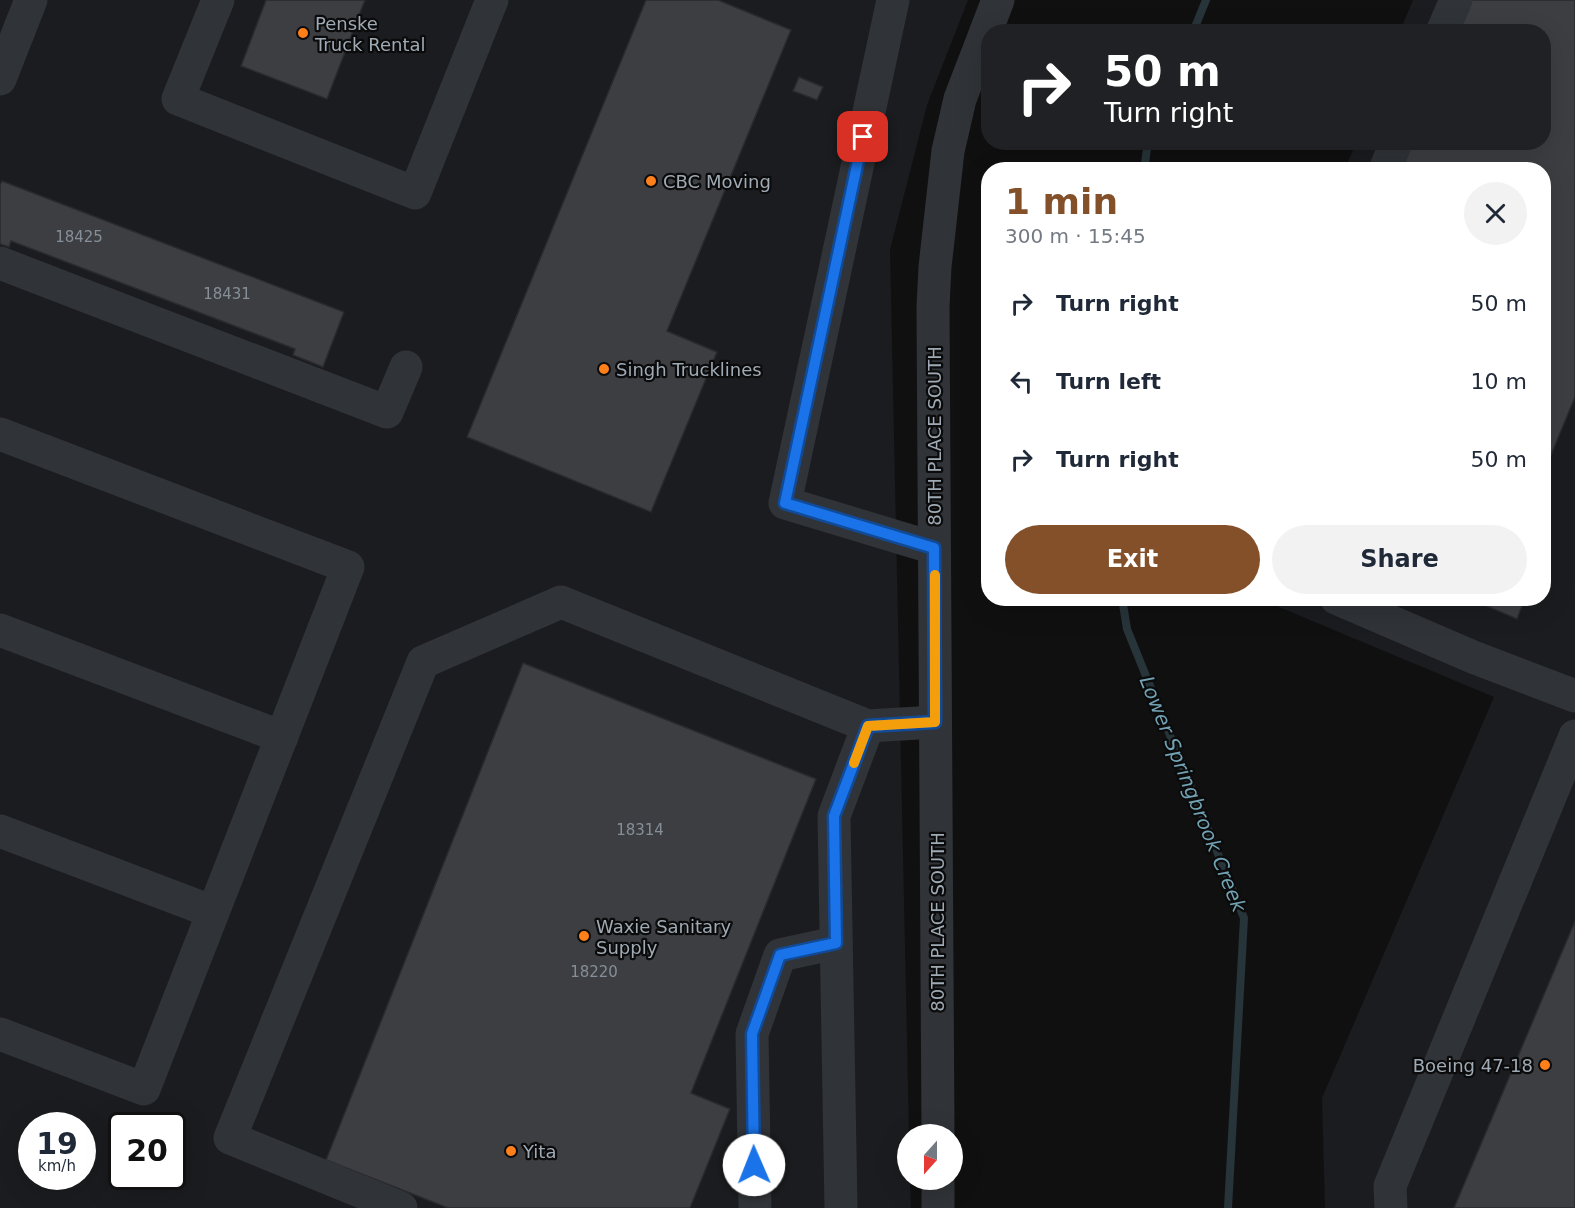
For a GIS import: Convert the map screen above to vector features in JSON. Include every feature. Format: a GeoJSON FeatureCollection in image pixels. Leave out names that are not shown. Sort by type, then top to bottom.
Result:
{"type":"FeatureCollection","features":[{"type":"Feature","properties":{"kind":"street"},"geometry":{"type":"LineString","coordinates":[[0,79],[32,0]]}},
{"type":"Feature","properties":{"kind":"street"},"geometry":{"type":"LineString","coordinates":[[218,0],[178,99],[415,194],[492,0]]}},
{"type":"Feature","properties":{"kind":"street"},"geometry":{"type":"LineString","coordinates":[[893,0],[785,503],[934,548]]}},
{"type":"Feature","properties":{"kind":"street","name":"80TH PLACE SOUTH"},"geometry":{"type":"LineString","coordinates":[[989,24],[998,0]]}},
{"type":"Feature","properties":{"kind":"street"},"geometry":{"type":"LineString","coordinates":[[1446,24],[1456,0]]}},
{"type":"Feature","properties":{"kind":"street","name":"80TH PLACE SOUTH"},"geometry":{"type":"LineString","coordinates":[[938,1124],[934,548],[935,267],[948,150],[960,99],[981,44]]}},
{"type":"Feature","properties":{"kind":"street"},"geometry":{"type":"LineString","coordinates":[[0,263],[387,412],[406,367]]}},
{"type":"Feature","properties":{"kind":"street"},"geometry":{"type":"LineString","coordinates":[[0,434],[348,567],[144,1089],[0,1034]]}},
{"type":"Feature","properties":{"kind":"street"},"geometry":{"type":"LineString","coordinates":[[401,1208],[230,1138],[423,662],[561,602],[868,726],[935,722]]}},
{"type":"Feature","properties":{"kind":"street"},"geometry":{"type":"LineString","coordinates":[[1355,606],[1473,657],[1575,696]]}},
{"type":"Feature","properties":{"kind":"street"},"geometry":{"type":"LineString","coordinates":[[0,630],[282,736]]}},
{"type":"Feature","properties":{"kind":"street"},"geometry":{"type":"LineString","coordinates":[[841,1208],[834,816],[868,726]]}},
{"type":"Feature","properties":{"kind":"street"},"geometry":{"type":"LineString","coordinates":[[1391,1208],[1390,1186],[1575,736]]}},
{"type":"Feature","properties":{"kind":"street"},"geometry":{"type":"LineString","coordinates":[[0,831],[213,912]]}},
{"type":"Feature","properties":{"kind":"street"},"geometry":{"type":"LineString","coordinates":[[755,1208],[752,1034],[780,955],[836,943]]}},
{"type":"Feature","properties":{"kind":"street"},"geometry":{"type":"LineString","coordinates":[[938,1190],[938,1208]]}},
{"type":"Feature","properties":{"kind":"shaded area"},"geometry":{"type":"Polygon","coordinates":[[[0,0],[968,0],[927,105],[890,250],[909,1124],[897,1124],[897,1190],[910,1190],[911,1208],[0,1208],[0,0]]]}},
{"type":"Feature","properties":{"kind":"shaded area"},"geometry":{"type":"Polygon","coordinates":[[[1413,0],[1575,0],[1575,1208],[1325,1208],[1322,1098],[1494,697],[1277,606],[1551,606],[1551,162],[1348,162],[1353,150],[1551,150],[1551,24],[1403,24],[1413,0]]]}},
{"type":"Feature","properties":{"kind":"building","name":"Penske Truck Rental"},"geometry":{"type":"Polygon","coordinates":[[[266,0],[365,0],[327,99],[241,66],[266,0]]]}},
{"type":"Feature","properties":{"kind":"building","name":"CBC Moving"},"geometry":{"type":"Polygon","coordinates":[[[646,0],[718,0],[791,30],[667,331],[717,352],[651,512],[467,437],[646,0]]]}},
{"type":"Feature","properties":{"kind":"building"},"geometry":{"type":"Polygon","coordinates":[[[1465,0],[1575,0],[1575,397],[1551,455],[1551,162],[1396,162],[1402,150],[1551,150],[1551,24],[1455,24],[1465,0]]]}},
{"type":"Feature","properties":{"kind":"building"},"geometry":{"type":"Polygon","coordinates":[[[799,77],[823,87],[817,100],[793,91],[799,77]]]}},
{"type":"Feature","properties":{"kind":"building"},"geometry":{"type":"Polygon","coordinates":[[[2,181],[344,312],[323,367],[293,355],[295,349],[11,241],[9,247],[0,244],[0,185],[2,181]]]}},
{"type":"Feature","properties":{"kind":"building"},"geometry":{"type":"Polygon","coordinates":[[[1487,606],[1522,606],[1517,619],[1487,606]]]}},
{"type":"Feature","properties":{"kind":"building","name":"Waxie Sanitary Supply"},"geometry":{"type":"Polygon","coordinates":[[[523,663],[816,779],[691,1093],[730,1109],[690,1208],[448,1208],[326,1160],[523,663]]]}},
{"type":"Feature","properties":{"kind":"building","name":"Boeing 47-18"},"geometry":{"type":"Polygon","coordinates":[[[1575,921],[1575,1208],[1454,1208],[1575,921]]]}},
{"type":"Feature","properties":{"kind":"waterway","name":"Lower Springbrook Creek"},"geometry":{"type":"LineString","coordinates":[[1196,24],[1206,0]]}},
{"type":"Feature","properties":{"kind":"waterway","name":"Lower Springbrook Creek"},"geometry":{"type":"LineString","coordinates":[[1145,162],[1147,150]]}},
{"type":"Feature","properties":{"kind":"waterway","name":"Lower Springbrook Creek"},"geometry":{"type":"LineString","coordinates":[[1123,606],[1127,629],[1244,918],[1228,1208]]}},
{"type":"Feature","properties":{"kind":"slow traffic"},"geometry":{"type":"LineString","coordinates":[[854,763],[868,726],[935,722],[935,575]]}},
{"type":"Feature","properties":{"kind":"place","name":"Penske Truck Rental"},"geometry":{"type":"Point","coordinates":[303,33]}},
{"type":"Feature","properties":{"kind":"place","name":"CBC Moving"},"geometry":{"type":"Point","coordinates":[651,181]}},
{"type":"Feature","properties":{"kind":"place","name":"Singh Trucklines"},"geometry":{"type":"Point","coordinates":[604,369]}},
{"type":"Feature","properties":{"kind":"place","name":"Waxie Sanitary Supply"},"geometry":{"type":"Point","coordinates":[584,936]}},
{"type":"Feature","properties":{"kind":"place","name":"Boeing 47-18"},"geometry":{"type":"Point","coordinates":[1545,1065]}},
{"type":"Feature","properties":{"kind":"place","name":"Yita"},"geometry":{"type":"Point","coordinates":[511,1151]}},
{"type":"Feature","properties":{"kind":"route"},"geometry":{"type":"LineString","coordinates":[[754,1165],[752,1034],[780,955],[836,943],[834,816],[868,726],[935,722],[934,548],[785,503],[863,137]]}}]}
